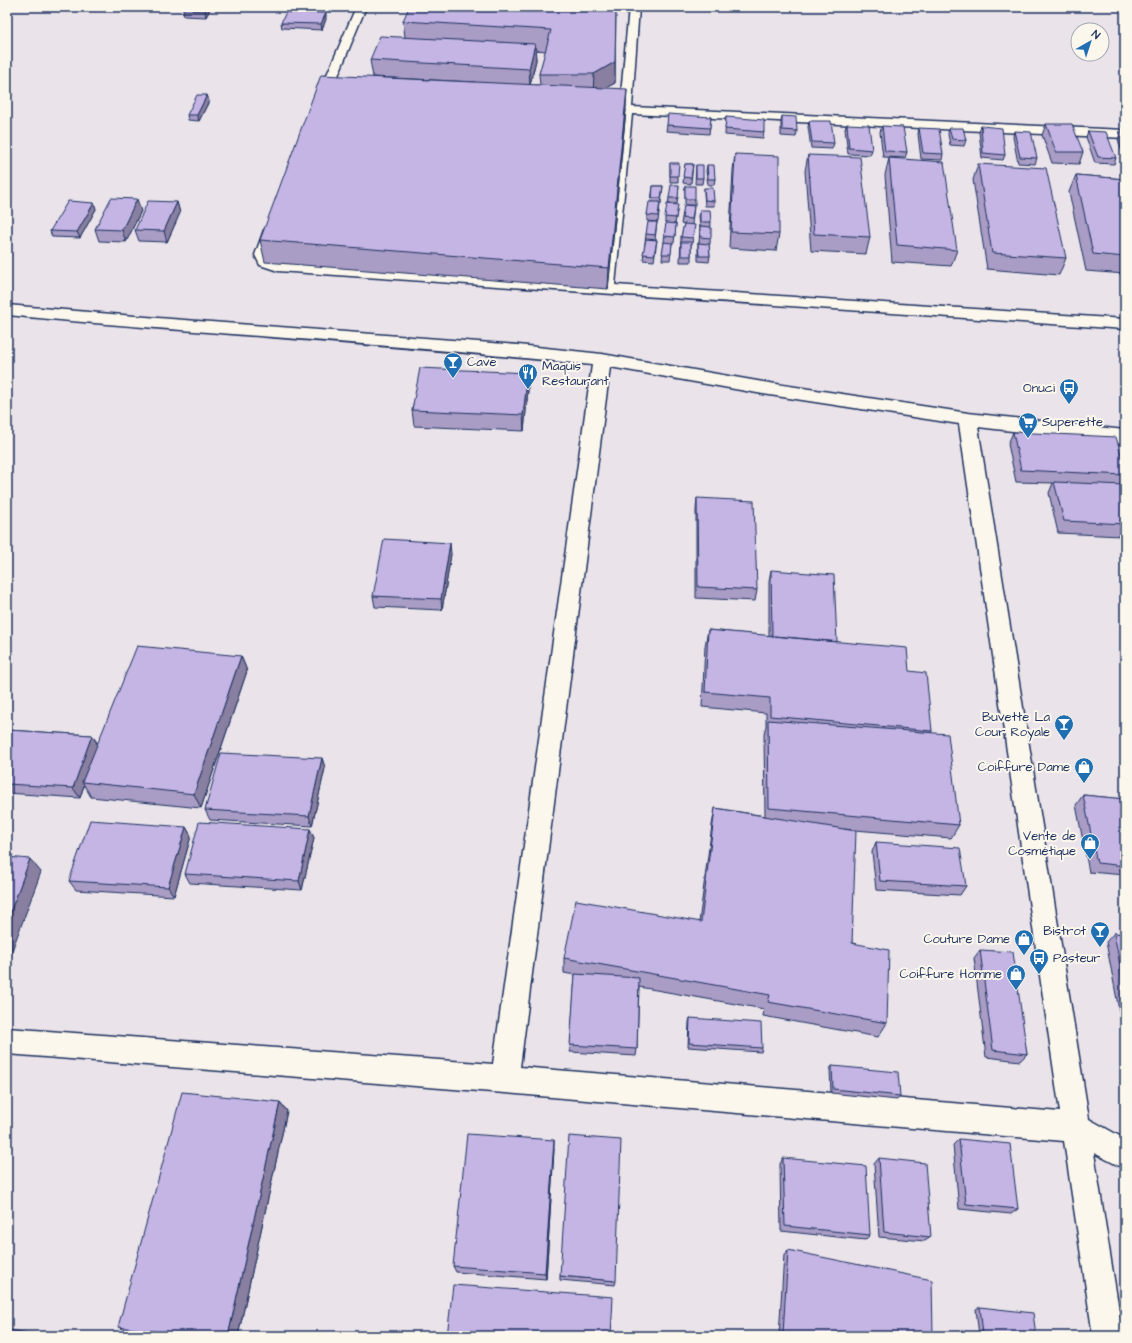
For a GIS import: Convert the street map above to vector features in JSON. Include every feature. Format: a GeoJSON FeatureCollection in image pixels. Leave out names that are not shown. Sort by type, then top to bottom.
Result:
{"type":"FeatureCollection","features":[{"type":"Feature","properties":{"kind":"street"},"geometry":{"type":"LineString","coordinates":[[7,310],[158,324],[518,351],[602,360],[763,388],[968,419],[1125,437]]}},
{"type":"Feature","properties":{"kind":"street"},"geometry":{"type":"LineString","coordinates":[[505,1079],[602,360]]}},
{"type":"Feature","properties":{"kind":"street"},"geometry":{"type":"LineString","coordinates":[[968,419],[1108,1336]]}},
{"type":"Feature","properties":{"kind":"street"},"geometry":{"type":"LineString","coordinates":[[7,1041],[505,1079],[1077,1128],[1125,1155]]}},
{"type":"Feature","properties":{"kind":"lane"},"geometry":{"type":"LineString","coordinates":[[318,110],[361,7]]}},
{"type":"Feature","properties":{"kind":"lane"},"geometry":{"type":"LineString","coordinates":[[608,289],[626,110],[634,7]]}},
{"type":"Feature","properties":{"kind":"lane"},"geometry":{"type":"LineString","coordinates":[[324,96],[340,97]]}},
{"type":"Feature","properties":{"kind":"lane"},"geometry":{"type":"LineString","coordinates":[[594,109],[1125,134]]}},
{"type":"Feature","properties":{"kind":"lane"},"geometry":{"type":"LineString","coordinates":[[276,219],[262,255],[265,262],[278,267],[1125,324]]}},
{"type":"Feature","properties":{"kind":"building"},"geometry":{"type":"Polygon","coordinates":[[[184,7],[207,7],[205,11],[183,10],[184,7]]]}},
{"type":"Feature","properties":{"kind":"building"},"geometry":{"type":"Polygon","coordinates":[[[409,7],[616,7],[615,62],[594,74],[539,74],[551,30],[403,21],[409,7]]]}},
{"type":"Feature","properties":{"kind":"building"},"geometry":{"type":"Polygon","coordinates":[[[286,12],[326,13],[321,24],[281,23],[286,12]]]}},
{"type":"Feature","properties":{"kind":"building"},"geometry":{"type":"Polygon","coordinates":[[[380,36],[535,44],[529,69],[370,60],[380,36]]]}},
{"type":"Feature","properties":{"kind":"building"},"geometry":{"type":"Polygon","coordinates":[[[321,75],[627,89],[609,268],[260,240],[321,75]]]}},
{"type":"Feature","properties":{"kind":"building"},"geometry":{"type":"Polygon","coordinates":[[[197,95],[207,95],[197,115],[187,115],[197,95]]]}},
{"type":"Feature","properties":{"kind":"building"},"geometry":{"type":"Polygon","coordinates":[[[668,114],[711,117],[710,128],[667,125],[668,114]]]}},
{"type":"Feature","properties":{"kind":"building"},"geometry":{"type":"Polygon","coordinates":[[[782,116],[796,117],[797,131],[782,130],[782,116]]]}},
{"type":"Feature","properties":{"kind":"building"},"geometry":{"type":"Polygon","coordinates":[[[726,117],[764,120],[764,132],[725,129],[726,117]]]}},
{"type":"Feature","properties":{"kind":"building"},"geometry":{"type":"Polygon","coordinates":[[[809,121],[831,121],[834,143],[812,142],[809,121]]]}},
{"type":"Feature","properties":{"kind":"building"},"geometry":{"type":"Polygon","coordinates":[[[847,124],[869,125],[872,150],[849,148],[847,124]]]}},
{"type":"Feature","properties":{"kind":"building"},"geometry":{"type":"Polygon","coordinates":[[[1046,124],[1072,124],[1083,152],[1056,152],[1046,124]]]}},
{"type":"Feature","properties":{"kind":"building"},"geometry":{"type":"Polygon","coordinates":[[[882,126],[903,127],[907,152],[885,151],[882,126]]]}},
{"type":"Feature","properties":{"kind":"building"},"geometry":{"type":"Polygon","coordinates":[[[981,126],[1002,128],[1005,155],[983,153],[981,126]]]}},
{"type":"Feature","properties":{"kind":"building"},"geometry":{"type":"Polygon","coordinates":[[[919,128],[939,129],[943,154],[923,153],[919,128]]]}},
{"type":"Feature","properties":{"kind":"building"},"geometry":{"type":"Polygon","coordinates":[[[949,128],[963,128],[966,140],[952,139],[949,128]]]}},
{"type":"Feature","properties":{"kind":"building"},"geometry":{"type":"Polygon","coordinates":[[[1014,131],[1031,132],[1037,158],[1020,157],[1014,131]]]}},
{"type":"Feature","properties":{"kind":"building"},"geometry":{"type":"Polygon","coordinates":[[[1088,131],[1106,132],[1116,158],[1098,157],[1088,131]]]}},
{"type":"Feature","properties":{"kind":"building"},"geometry":{"type":"Polygon","coordinates":[[[735,154],[779,156],[779,234],[731,232],[735,154]]]}},
{"type":"Feature","properties":{"kind":"building"},"geometry":{"type":"Polygon","coordinates":[[[808,155],[860,157],[870,237],[814,234],[808,155]]]}},
{"type":"Feature","properties":{"kind":"building"},"geometry":{"type":"Polygon","coordinates":[[[889,158],[944,162],[957,250],[897,245],[889,158]]]}},
{"type":"Feature","properties":{"kind":"building"},"geometry":{"type":"Polygon","coordinates":[[[670,163],[679,163],[678,176],[670,176],[670,163]]]}},
{"type":"Feature","properties":{"kind":"building"},"geometry":{"type":"Polygon","coordinates":[[[685,164],[693,164],[691,178],[683,177],[685,164]]]}},
{"type":"Feature","properties":{"kind":"building"},"geometry":{"type":"Polygon","coordinates":[[[978,164],[1046,168],[1066,258],[992,253],[978,164]]]}},
{"type":"Feature","properties":{"kind":"building"},"geometry":{"type":"Polygon","coordinates":[[[696,165],[703,165],[703,178],[696,178],[696,165]]]}},
{"type":"Feature","properties":{"kind":"building"},"geometry":{"type":"Polygon","coordinates":[[[707,165],[714,165],[715,179],[708,179],[707,165]]]}},
{"type":"Feature","properties":{"kind":"building"},"geometry":{"type":"Polygon","coordinates":[[[1076,175],[1125,179],[1125,257],[1093,254],[1076,175]]]}},
{"type":"Feature","properties":{"kind":"building"},"geometry":{"type":"Polygon","coordinates":[[[671,185],[679,185],[678,198],[669,198],[671,185]]]}},
{"type":"Feature","properties":{"kind":"building"},"geometry":{"type":"Polygon","coordinates":[[[653,186],[663,186],[661,198],[652,198],[653,186]]]}},
{"type":"Feature","properties":{"kind":"building"},"geometry":{"type":"Polygon","coordinates":[[[685,186],[695,186],[695,199],[685,199],[685,186]]]}},
{"type":"Feature","properties":{"kind":"building"},"geometry":{"type":"Polygon","coordinates":[[[704,188],[713,188],[714,201],[705,200],[704,188]]]}},
{"type":"Feature","properties":{"kind":"building"},"geometry":{"type":"Polygon","coordinates":[[[111,198],[137,199],[122,230],[95,229],[111,198]]]}},
{"type":"Feature","properties":{"kind":"building"},"geometry":{"type":"Polygon","coordinates":[[[68,201],[94,203],[77,232],[50,231],[68,201]]]}},
{"type":"Feature","properties":{"kind":"building"},"geometry":{"type":"Polygon","coordinates":[[[148,201],[177,202],[164,231],[135,230],[148,201]]]}},
{"type":"Feature","properties":{"kind":"building"},"geometry":{"type":"Polygon","coordinates":[[[649,202],[660,202],[658,216],[647,215],[649,202]]]}},
{"type":"Feature","properties":{"kind":"building"},"geometry":{"type":"Polygon","coordinates":[[[667,204],[678,205],[676,218],[665,217],[667,204]]]}},
{"type":"Feature","properties":{"kind":"building"},"geometry":{"type":"Polygon","coordinates":[[[684,205],[694,206],[692,219],[682,218],[684,205]]]}},
{"type":"Feature","properties":{"kind":"building"},"geometry":{"type":"Polygon","coordinates":[[[700,210],[710,210],[711,222],[700,222],[700,210]]]}},
{"type":"Feature","properties":{"kind":"building"},"geometry":{"type":"Polygon","coordinates":[[[648,222],[657,222],[655,235],[646,234],[648,222]]]}},
{"type":"Feature","properties":{"kind":"building"},"geometry":{"type":"Polygon","coordinates":[[[666,223],[676,224],[675,237],[664,236],[666,223]]]}},
{"type":"Feature","properties":{"kind":"building"},"geometry":{"type":"Polygon","coordinates":[[[684,224],[695,225],[693,238],[681,237],[684,224]]]}},
{"type":"Feature","properties":{"kind":"building"},"geometry":{"type":"Polygon","coordinates":[[[700,226],[711,227],[711,238],[700,237],[700,226]]]}},
{"type":"Feature","properties":{"kind":"building"},"geometry":{"type":"Polygon","coordinates":[[[646,239],[657,240],[654,255],[643,254],[646,239]]]}},
{"type":"Feature","properties":{"kind":"building"},"geometry":{"type":"Polygon","coordinates":[[[664,242],[672,243],[671,254],[662,254],[664,242]]]}},
{"type":"Feature","properties":{"kind":"building"},"geometry":{"type":"Polygon","coordinates":[[[681,242],[691,242],[691,256],[681,256],[681,242]]]}},
{"type":"Feature","properties":{"kind":"building"},"geometry":{"type":"Polygon","coordinates":[[[698,243],[709,244],[710,256],[699,256],[698,243]]]}},
{"type":"Feature","properties":{"kind":"building"},"geometry":{"type":"Polygon","coordinates":[[[420,368],[528,373],[523,415],[412,410],[420,368]]]}},
{"type":"Feature","properties":{"kind":"building"},"geometry":{"type":"Polygon","coordinates":[[[1013,432],[1116,437],[1125,468],[1125,475],[1021,470],[1013,432]]]}},
{"type":"Feature","properties":{"kind":"building"},"geometry":{"type":"Polygon","coordinates":[[[1054,482],[1125,485],[1125,524],[1064,521],[1054,482]]]}},
{"type":"Feature","properties":{"kind":"building"},"geometry":{"type":"Polygon","coordinates":[[[697,498],[754,501],[757,590],[698,587],[697,498]]]}},
{"type":"Feature","properties":{"kind":"building"},"geometry":{"type":"Polygon","coordinates":[[[384,539],[450,543],[441,599],[373,596],[384,539]]]}},
{"type":"Feature","properties":{"kind":"building"},"geometry":{"type":"Polygon","coordinates":[[[771,570],[834,575],[837,642],[772,636],[771,570]]]}},
{"type":"Feature","properties":{"kind":"building"},"geometry":{"type":"Polygon","coordinates":[[[708,630],[907,648],[909,671],[926,673],[932,731],[770,716],[770,698],[705,692],[708,630]]]}},
{"type":"Feature","properties":{"kind":"building"},"geometry":{"type":"Polygon","coordinates":[[[137,646],[241,656],[194,794],[82,782],[137,646]]]}},
{"type":"Feature","properties":{"kind":"building"},"geometry":{"type":"Polygon","coordinates":[[[768,720],[948,734],[959,825],[769,808],[768,720]]]}},
{"type":"Feature","properties":{"kind":"building"},"geometry":{"type":"Polygon","coordinates":[[[7,730],[92,735],[73,788],[7,784],[7,730]]]}},
{"type":"Feature","properties":{"kind":"building"},"geometry":{"type":"Polygon","coordinates":[[[221,753],[322,758],[309,816],[205,810],[221,753]]]}},
{"type":"Feature","properties":{"kind":"building"},"geometry":{"type":"Polygon","coordinates":[[[1083,795],[1125,799],[1125,866],[1097,863],[1083,795]]]}},
{"type":"Feature","properties":{"kind":"building"},"geometry":{"type":"Polygon","coordinates":[[[715,808],[856,831],[852,943],[889,950],[887,1023],[768,1002],[770,995],[564,958],[576,900],[701,922],[715,808]]]}},
{"type":"Feature","properties":{"kind":"building"},"geometry":{"type":"Polygon","coordinates":[[[90,820],[186,827],[168,887],[69,881],[90,820]]]}},
{"type":"Feature","properties":{"kind":"building"},"geometry":{"type":"Polygon","coordinates":[[[199,822],[310,829],[299,881],[185,874],[199,822]]]}},
{"type":"Feature","properties":{"kind":"building"},"geometry":{"type":"Polygon","coordinates":[[[876,842],[960,848],[966,886],[880,881],[876,842]]]}},
{"type":"Feature","properties":{"kind":"building"},"geometry":{"type":"Polygon","coordinates":[[[7,857],[30,859],[7,921],[7,857]]]}},
{"type":"Feature","properties":{"kind":"building"},"geometry":{"type":"Polygon","coordinates":[[[1114,933],[1125,934],[1125,992],[1114,933]]]}},
{"type":"Feature","properties":{"kind":"building"},"geometry":{"type":"Polygon","coordinates":[[[980,950],[1013,952],[1027,1054],[993,1050],[980,950]]]}},
{"type":"Feature","properties":{"kind":"building"},"geometry":{"type":"Polygon","coordinates":[[[575,974],[639,978],[637,1049],[570,1045],[575,974]]]}},
{"type":"Feature","properties":{"kind":"building"},"geometry":{"type":"Polygon","coordinates":[[[690,1018],[761,1023],[762,1048],[689,1043],[690,1018]]]}},
{"type":"Feature","properties":{"kind":"building"},"geometry":{"type":"Polygon","coordinates":[[[832,1066],[898,1072],[900,1096],[833,1089],[832,1066]]]}},
{"type":"Feature","properties":{"kind":"building"},"geometry":{"type":"Polygon","coordinates":[[[182,1092],[280,1102],[228,1336],[196,1336],[118,1327],[182,1092]]]}},
{"type":"Feature","properties":{"kind":"building"},"geometry":{"type":"Polygon","coordinates":[[[467,1134],[554,1140],[545,1273],[453,1266],[467,1134]]]}},
{"type":"Feature","properties":{"kind":"building"},"geometry":{"type":"Polygon","coordinates":[[[569,1136],[621,1140],[616,1281],[560,1276],[569,1136]]]}},
{"type":"Feature","properties":{"kind":"building"},"geometry":{"type":"Polygon","coordinates":[[[959,1139],[1010,1144],[1018,1209],[966,1204],[959,1139]]]}},
{"type":"Feature","properties":{"kind":"building"},"geometry":{"type":"Polygon","coordinates":[[[783,1158],[866,1166],[870,1235],[785,1226],[783,1158]]]}},
{"type":"Feature","properties":{"kind":"building"},"geometry":{"type":"Polygon","coordinates":[[[879,1158],[925,1163],[931,1237],[884,1232],[879,1158]]]}},
{"type":"Feature","properties":{"kind":"building"},"geometry":{"type":"Polygon","coordinates":[[[788,1250],[932,1280],[933,1336],[792,1336],[783,1334],[788,1250]]]}},
{"type":"Feature","properties":{"kind":"building"},"geometry":{"type":"Polygon","coordinates":[[[453,1285],[613,1297],[611,1336],[447,1336],[453,1285]]]}},
{"type":"Feature","properties":{"kind":"building"},"geometry":{"type":"Polygon","coordinates":[[[980,1307],[1033,1313],[1036,1336],[1002,1336],[983,1334],[980,1307]]]}},
{"type":"Feature","properties":{"kind":"building"},"geometry":{"type":"Polygon","coordinates":[[[7,1330],[56,1336],[7,1336],[7,1330]]]}},
{"type":"Feature","properties":{"kind":"place","name":"Cave"},"geometry":{"type":"Point","coordinates":[453,379]}},
{"type":"Feature","properties":{"kind":"place","name":"Maquis Restaurant"},"geometry":{"type":"Point","coordinates":[528,390]}},
{"type":"Feature","properties":{"kind":"place","name":"Onuci"},"geometry":{"type":"Point","coordinates":[1069,405]}},
{"type":"Feature","properties":{"kind":"place","name":"Superette"},"geometry":{"type":"Point","coordinates":[1028,439]}},
{"type":"Feature","properties":{"kind":"place","name":"Buvette La Cour Royale"},"geometry":{"type":"Point","coordinates":[1064,741]}},
{"type":"Feature","properties":{"kind":"place","name":"Coiffure Dame"},"geometry":{"type":"Point","coordinates":[1084,784]}},
{"type":"Feature","properties":{"kind":"place","name":"Vente de Cosmétique"},"geometry":{"type":"Point","coordinates":[1090,860]}},
{"type":"Feature","properties":{"kind":"place","name":"Bistrot"},"geometry":{"type":"Point","coordinates":[1100,948]}},
{"type":"Feature","properties":{"kind":"place","name":"Couture Dame"},"geometry":{"type":"Point","coordinates":[1024,956]}},
{"type":"Feature","properties":{"kind":"place","name":"Pasteur"},"geometry":{"type":"Point","coordinates":[1039,975]}},
{"type":"Feature","properties":{"kind":"place","name":"Coiffure Homme"},"geometry":{"type":"Point","coordinates":[1016,991]}}]}
